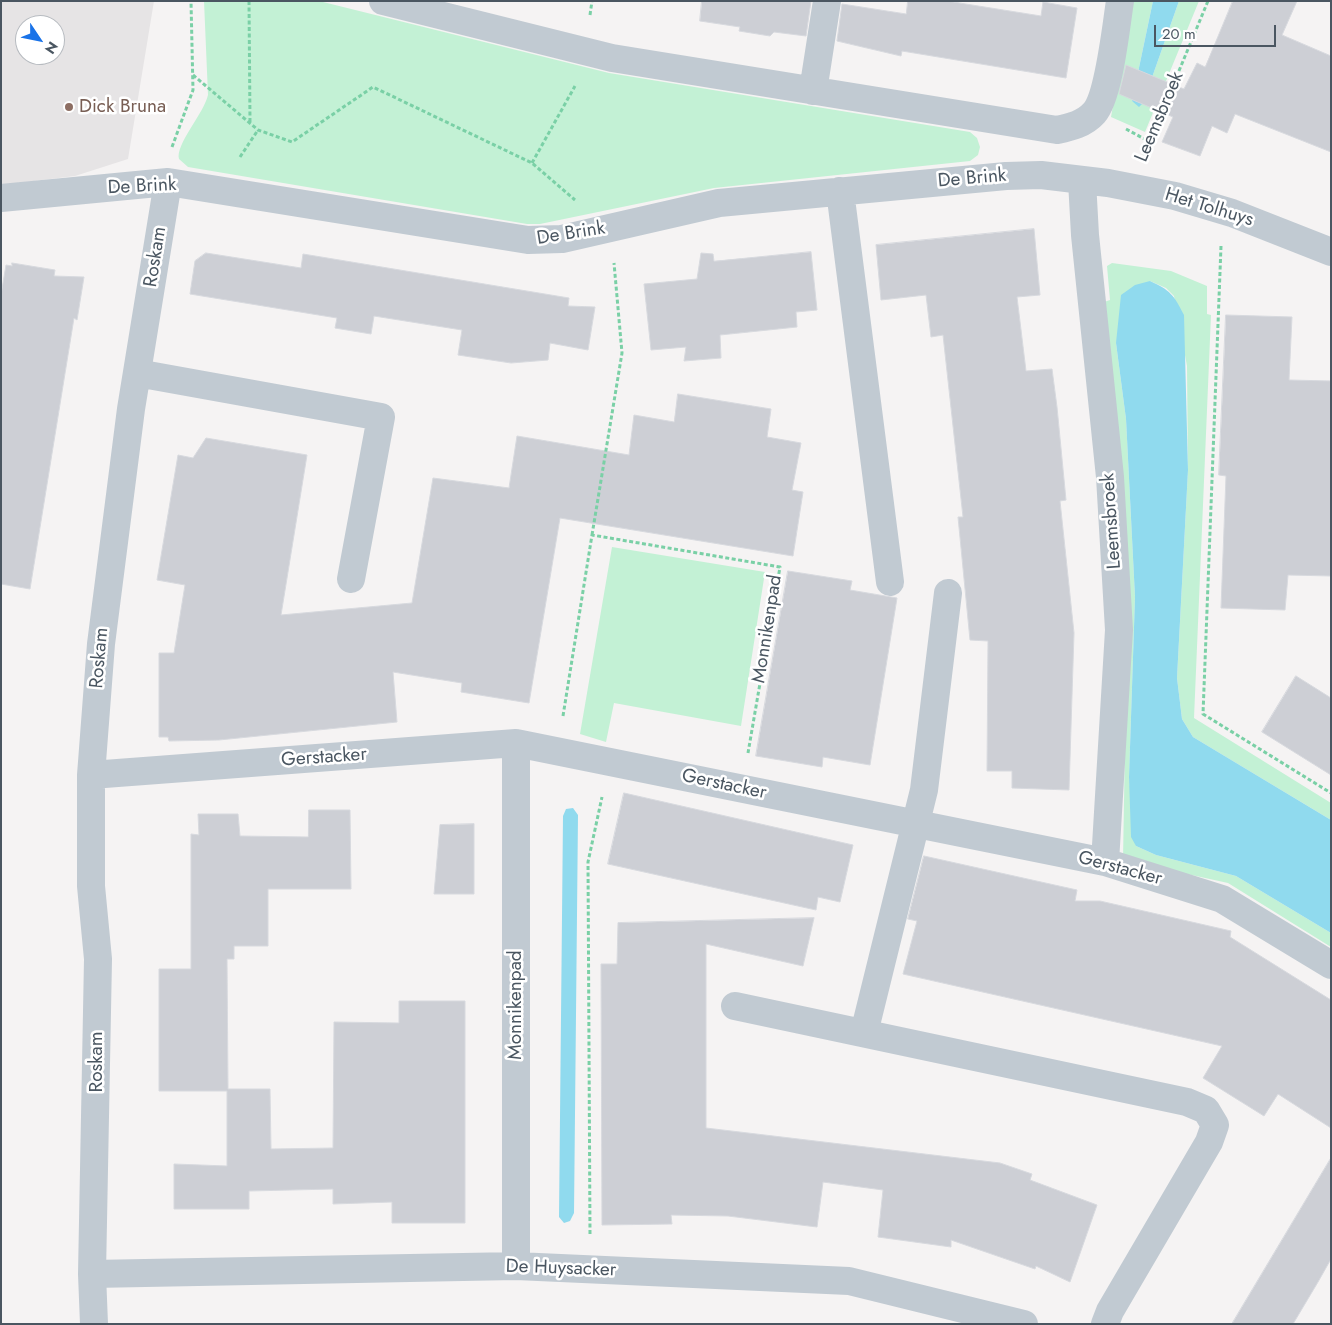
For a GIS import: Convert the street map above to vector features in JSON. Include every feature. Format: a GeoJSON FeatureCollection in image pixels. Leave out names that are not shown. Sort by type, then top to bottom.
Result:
{"type":"FeatureCollection","features":[{"type":"Feature","properties":{"kind":"street"},"geometry":{"type":"LineString","coordinates":[[383,1],[612,58],[1057,130],[1078,125],[1088,119],[1101,104],[1120,1]]}},
{"type":"Feature","properties":{"kind":"street"},"geometry":{"type":"LineString","coordinates":[[813,91],[827,1]]}},
{"type":"Feature","properties":{"kind":"street","name":"De Brink"},"geometry":{"type":"LineString","coordinates":[[1,198],[168,182],[528,240],[562,239],[719,203],[1006,176],[1041,175],[1082,181]]}},
{"type":"Feature","properties":{"kind":"street","name":"Het Tolhuys"},"geometry":{"type":"LineString","coordinates":[[1082,181],[1131,186],[1232,212],[1331,252]]}},
{"type":"Feature","properties":{"kind":"street","name":"Leemsbroek"},"geometry":{"type":"LineString","coordinates":[[1082,181],[1085,235],[1110,477],[1118,630],[1105,862]]}},
{"type":"Feature","properties":{"kind":"street","name":"Roskam"},"geometry":{"type":"LineString","coordinates":[[94,1324],[92,1274],[98,959],[90,886],[91,775],[101,644],[137,373],[168,182]]}},
{"type":"Feature","properties":{"kind":"street"},"geometry":{"type":"LineString","coordinates":[[840,191],[890,582]]}},
{"type":"Feature","properties":{"kind":"street"},"geometry":{"type":"LineString","coordinates":[[137,373],[381,417],[350,579]]}},
{"type":"Feature","properties":{"kind":"street"},"geometry":{"type":"LineString","coordinates":[[864,1032],[924,790],[948,593]]}},
{"type":"Feature","properties":{"kind":"street","name":"Gerstacker"},"geometry":{"type":"LineString","coordinates":[[91,775],[516,743],[1105,862],[1222,900],[1331,965]]}},
{"type":"Feature","properties":{"kind":"street","name":"Monnikenpad"},"geometry":{"type":"LineString","coordinates":[[516,743],[516,1266]]}},
{"type":"Feature","properties":{"kind":"street"},"geometry":{"type":"LineString","coordinates":[[735,1006],[1187,1102],[1206,1110],[1215,1125],[1209,1142],[1110,1311],[1105,1324]]}},
{"type":"Feature","properties":{"kind":"street","name":"De Huysacker"},"geometry":{"type":"LineString","coordinates":[[92,1274],[516,1266],[849,1281],[1024,1324]]}},
{"type":"Feature","properties":{"kind":"path"},"geometry":{"type":"LineString","coordinates":[[168,182],[169,152],[193,90],[191,1]]}},
{"type":"Feature","properties":{"kind":"path"},"geometry":{"type":"LineString","coordinates":[[249,1],[250,122]]}},
{"type":"Feature","properties":{"kind":"path","name":"Leemsbroek"},"geometry":{"type":"LineString","coordinates":[[1131,186],[1208,1]]}},
{"type":"Feature","properties":{"kind":"path"},"geometry":{"type":"LineString","coordinates":[[532,163],[585,68],[585,50]]}},
{"type":"Feature","properties":{"kind":"path"},"geometry":{"type":"LineString","coordinates":[[193,75],[258,130],[292,142],[373,87],[532,163],[609,228],[617,288],[622,353],[557,751]]}},
{"type":"Feature","properties":{"kind":"path"},"geometry":{"type":"LineString","coordinates":[[1232,212],[1221,244],[1203,714],[1331,793]]}},
{"type":"Feature","properties":{"kind":"path","name":"Monnikenpad"},"geometry":{"type":"LineString","coordinates":[[592,535],[780,567],[742,789]]}},
{"type":"Feature","properties":{"kind":"path"},"geometry":{"type":"LineString","coordinates":[[590,1270],[588,862],[609,762]]}},
{"type":"Feature","properties":{"kind":"shaded area","name":"Dick Bruna"},"geometry":{"type":"Polygon","coordinates":[[[1,1],[154,1],[128,159],[75,176],[1,185],[1,1]]]}},
{"type":"Feature","properties":{"kind":"green space"},"geometry":{"type":"Polygon","coordinates":[[[204,1],[319,1],[609,73],[970,132],[977,138],[980,147],[978,155],[970,161],[714,188],[540,224],[527,224],[188,167],[179,159],[179,153],[185,137],[201,111],[208,95],[204,1]]]}},
{"type":"Feature","properties":{"kind":"green space"},"geometry":{"type":"Polygon","coordinates":[[[1131,1],[1153,1],[1132,101],[1143,103],[1179,1],[1199,1],[1145,132],[1111,117],[1131,1]]]}},
{"type":"Feature","properties":{"kind":"green space"},"geometry":{"type":"Polygon","coordinates":[[[1112,263],[1171,271],[1207,286],[1207,314],[1211,315],[1194,718],[1331,803],[1331,820],[1193,737],[1182,719],[1177,678],[1188,470],[1187,366],[1174,296],[1166,288],[1150,281],[1116,343],[1126,419],[1135,597],[1129,777],[1136,846],[1156,855],[1236,876],[1331,933],[1331,947],[1228,883],[1123,860],[1127,626],[1104,302],[1110,300],[1107,266],[1112,263]]]}},
{"type":"Feature","properties":{"kind":"green space"},"geometry":{"type":"Polygon","coordinates":[[[612,547],[765,572],[741,726],[614,703],[606,742],[580,734],[612,547]]]}},
{"type":"Feature","properties":{"kind":"water"},"geometry":{"type":"Polygon","coordinates":[[[1153,1],[1179,1],[1143,103],[1139,107],[1132,101],[1153,1]]]}},
{"type":"Feature","properties":{"kind":"water"},"geometry":{"type":"Polygon","coordinates":[[[1150,281],[1171,294],[1184,315],[1188,470],[1177,678],[1182,719],[1193,737],[1331,820],[1331,933],[1236,876],[1156,855],[1136,846],[1131,837],[1129,777],[1135,597],[1126,419],[1116,343],[1121,295],[1135,285],[1150,281]]]}},
{"type":"Feature","properties":{"kind":"water"},"geometry":{"type":"Polygon","coordinates":[[[573,808],[578,815],[574,1213],[570,1221],[564,1223],[559,1217],[563,816],[566,809],[573,808]]]}},
{"type":"Feature","properties":{"kind":"building"},"geometry":{"type":"Polygon","coordinates":[[[702,1],[811,1],[806,36],[774,32],[770,36],[739,31],[740,27],[700,21],[702,1]]]}},
{"type":"Feature","properties":{"kind":"building"},"geometry":{"type":"Polygon","coordinates":[[[908,1],[947,1],[1041,16],[1043,2],[1077,8],[1066,78],[902,51],[901,56],[837,41],[842,4],[906,14],[908,1]]]}},
{"type":"Feature","properties":{"kind":"building"},"geometry":{"type":"Polygon","coordinates":[[[1233,1],[1297,1],[1282,35],[1331,56],[1331,152],[1235,114],[1227,133],[1212,126],[1200,156],[1162,142],[1173,117],[1119,94],[1126,65],[1184,89],[1197,63],[1205,67],[1233,1]]]}},
{"type":"Feature","properties":{"kind":"building"},"geometry":{"type":"Polygon","coordinates":[[[1034,229],[1040,295],[1017,297],[1026,371],[1052,369],[1057,407],[1066,500],[1060,501],[1074,633],[1069,790],[1012,788],[1012,771],[987,771],[988,641],[970,640],[958,517],[963,517],[943,335],[931,337],[926,295],[881,300],[876,245],[1034,229]]]}},
{"type":"Feature","properties":{"kind":"building"},"geometry":{"type":"Polygon","coordinates":[[[811,252],[817,310],[796,312],[797,327],[720,335],[721,358],[684,361],[686,347],[651,350],[644,284],[697,279],[701,253],[713,254],[714,261],[811,252]]]}},
{"type":"Feature","properties":{"kind":"building"},"geometry":{"type":"Polygon","coordinates":[[[206,253],[301,268],[303,254],[569,298],[568,306],[595,307],[588,350],[550,343],[548,360],[511,363],[458,355],[462,330],[374,316],[371,334],[335,328],[337,318],[190,294],[195,261],[206,253]]]}},
{"type":"Feature","properties":{"kind":"building"},"geometry":{"type":"Polygon","coordinates":[[[12,263],[55,270],[54,276],[84,277],[77,320],[74,318],[30,589],[1,584],[1,295],[6,265],[12,266],[12,263]]]}},
{"type":"Feature","properties":{"kind":"building"},"geometry":{"type":"Polygon","coordinates":[[[1226,315],[1292,317],[1289,380],[1331,381],[1331,576],[1288,575],[1285,610],[1221,608],[1226,476],[1219,475],[1226,315]]]}},
{"type":"Feature","properties":{"kind":"building"},"geometry":{"type":"Polygon","coordinates":[[[678,394],[771,409],[767,437],[801,443],[792,490],[803,492],[793,556],[560,518],[529,703],[461,692],[462,683],[393,672],[397,722],[219,740],[169,741],[168,737],[159,737],[159,653],[174,653],[185,585],[157,580],[178,455],[193,458],[206,438],[307,455],[281,615],[412,603],[433,478],[509,488],[517,436],[629,455],[634,415],[674,422],[678,394]]]}},
{"type":"Feature","properties":{"kind":"building"},"geometry":{"type":"Polygon","coordinates":[[[788,571],[852,581],[850,590],[897,598],[870,765],[823,757],[822,767],[756,756],[788,571]]]}},
{"type":"Feature","properties":{"kind":"building"},"geometry":{"type":"Polygon","coordinates":[[[1296,676],[1331,698],[1331,775],[1262,732],[1296,676]]]}},
{"type":"Feature","properties":{"kind":"building"},"geometry":{"type":"Polygon","coordinates":[[[624,793],[853,845],[840,902],[818,897],[816,910],[608,864],[624,793]]]}},
{"type":"Feature","properties":{"kind":"building"},"geometry":{"type":"Polygon","coordinates":[[[309,810],[350,810],[351,889],[268,889],[268,946],[234,946],[234,959],[227,959],[228,1089],[270,1089],[271,1149],[333,1148],[334,1022],[399,1023],[399,1001],[465,1001],[465,1223],[392,1223],[392,1202],[333,1204],[333,1189],[249,1191],[249,1209],[174,1209],[174,1164],[227,1166],[227,1091],[159,1091],[159,969],[191,969],[191,834],[199,835],[198,814],[238,814],[240,836],[308,837],[309,810]]]}},
{"type":"Feature","properties":{"kind":"building"},"geometry":{"type":"Polygon","coordinates":[[[474,824],[474,894],[434,894],[440,825],[474,824]]]}},
{"type":"Feature","properties":{"kind":"building"},"geometry":{"type":"Polygon","coordinates":[[[924,856],[1077,890],[1075,901],[1100,901],[1231,931],[1230,937],[1331,1000],[1331,1128],[1278,1094],[1264,1116],[1203,1078],[1222,1046],[903,974],[917,921],[908,919],[924,856]]]}},
{"type":"Feature","properties":{"kind":"building"},"geometry":{"type":"Polygon","coordinates":[[[814,918],[803,966],[706,944],[706,1128],[1000,1163],[1032,1174],[1030,1180],[1097,1205],[1070,1282],[1036,1266],[1035,1269],[951,1240],[951,1247],[878,1237],[883,1190],[823,1182],[817,1227],[728,1216],[671,1215],[672,1224],[602,1225],[601,964],[617,964],[618,923],[814,918]]]}},
{"type":"Feature","properties":{"kind":"building"},"geometry":{"type":"Polygon","coordinates":[[[1331,1158],[1331,1259],[1293,1324],[1232,1324],[1331,1158]]]}},
{"type":"Feature","properties":{"kind":"place","name":"Dick Bruna"},"geometry":{"type":"Point","coordinates":[69,107]}}]}
